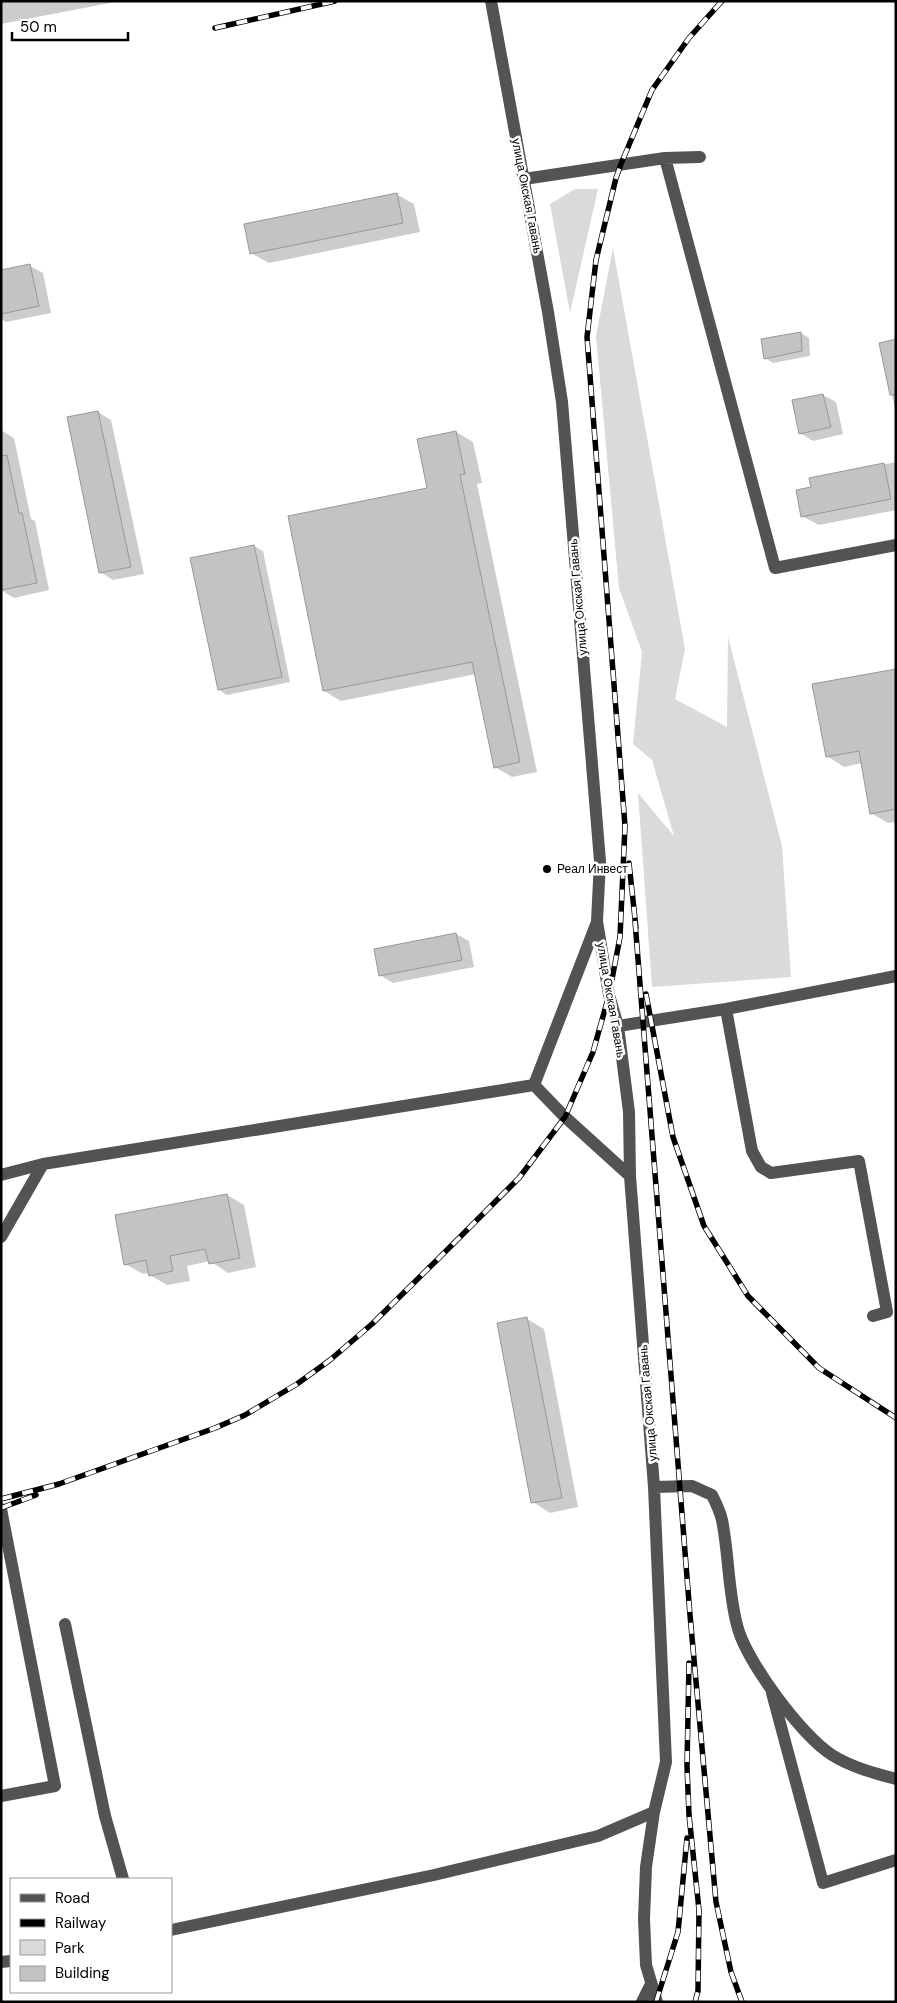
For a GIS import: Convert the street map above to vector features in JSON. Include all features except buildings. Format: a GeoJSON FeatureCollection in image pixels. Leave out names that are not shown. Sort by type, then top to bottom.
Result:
{"type":"FeatureCollection","features":[{"type":"Feature","properties":{"kind":"street","name":"улица Окская Гавань"},"geometry":{"type":"LineString","coordinates":[[490,1],[548,312],[562,402],[600,861],[597,921],[609,995],[618,1026],[629,1112],[630,1176],[654,1487],[666,1762],[654,1812],[646,1867],[644,1919],[646,1965],[657,2002]]}},
{"type":"Feature","properties":{"kind":"street"},"geometry":{"type":"LineString","coordinates":[[524,179],[664,158],[700,156]]}},
{"type":"Feature","properties":{"kind":"street"},"geometry":{"type":"LineString","coordinates":[[664,158],[775,568],[896,545]]}},
{"type":"Feature","properties":{"kind":"street"},"geometry":{"type":"LineString","coordinates":[[534,1085],[597,921]]}},
{"type":"Feature","properties":{"kind":"street"},"geometry":{"type":"LineString","coordinates":[[618,1026],[726,1009],[896,976]]}},
{"type":"Feature","properties":{"kind":"street"},"geometry":{"type":"LineString","coordinates":[[726,1009],[752,1151],[761,1167],[771,1173],[858,1161],[887,1312],[872,1316]]}},
{"type":"Feature","properties":{"kind":"street"},"geometry":{"type":"LineString","coordinates":[[1,1175],[42,1164],[534,1085]]}},
{"type":"Feature","properties":{"kind":"street"},"geometry":{"type":"LineString","coordinates":[[534,1085],[565,1117],[630,1176]]}},
{"type":"Feature","properties":{"kind":"street"},"geometry":{"type":"LineString","coordinates":[[1,1237],[42,1164]]}},
{"type":"Feature","properties":{"kind":"street"},"geometry":{"type":"LineString","coordinates":[[654,1487],[692,1486],[712,1495],[722,1519],[729,1581],[737,1627],[749,1656],[770,1688],[806,1732],[832,1755],[864,1770],[896,1779]]}},
{"type":"Feature","properties":{"kind":"street"},"geometry":{"type":"LineString","coordinates":[[1,1509],[55,1786],[1,1796]]}},
{"type":"Feature","properties":{"kind":"street"},"geometry":{"type":"LineString","coordinates":[[65,1624],[104,1816],[124,1878]]}},
{"type":"Feature","properties":{"kind":"street"},"geometry":{"type":"LineString","coordinates":[[770,1688],[823,1883],[896,1860]]}},
{"type":"Feature","properties":{"kind":"street"},"geometry":{"type":"LineString","coordinates":[[172,1930],[434,1875],[598,1836],[654,1812]]}},
{"type":"Feature","properties":{"kind":"street"},"geometry":{"type":"LineString","coordinates":[[642,2002],[651,1984]]}},
{"type":"Feature","properties":{"kind":"green space"},"geometry":{"type":"Polygon","coordinates":[[[575,189],[598,189],[570,313],[550,204],[575,189]]]}},
{"type":"Feature","properties":{"kind":"green space"},"geometry":{"type":"Polygon","coordinates":[[[613,248],[685,649],[675,699],[727,727],[728,637],[782,846],[791,977],[652,987],[638,793],[674,836],[652,760],[633,744],[642,652],[619,588],[596,336],[613,248]]]}},
{"type":"Feature","properties":{"kind":"railway"},"geometry":{"type":"LineString","coordinates":[[215,28],[335,1]]}},
{"type":"Feature","properties":{"kind":"railway"},"geometry":{"type":"LineString","coordinates":[[1,1499],[59,1484],[215,1428],[245,1415],[297,1384],[330,1360],[372,1324],[438,1259],[519,1178],[565,1117],[593,1052],[609,995],[620,937],[625,826],[587,337],[596,260],[616,178],[652,90],[689,38],[722,1]]}},
{"type":"Feature","properties":{"kind":"railway"},"geometry":{"type":"LineString","coordinates":[[629,863],[636,928]]}},
{"type":"Feature","properties":{"kind":"railway"},"geometry":{"type":"LineString","coordinates":[[635,921],[690,1615],[716,1902],[731,1972],[742,2002]]}},
{"type":"Feature","properties":{"kind":"railway"},"geometry":{"type":"LineString","coordinates":[[646,994],[673,1137],[704,1226],[748,1296],[819,1368],[896,1418]]}},
{"type":"Feature","properties":{"kind":"railway"},"geometry":{"type":"LineString","coordinates":[[1,1508],[36,1495]]}},
{"type":"Feature","properties":{"kind":"railway"},"geometry":{"type":"LineString","coordinates":[[689,1663],[687,1766],[689,1815],[699,1910],[698,1991],[695,2002]]}},
{"type":"Feature","properties":{"kind":"railway"},"geometry":{"type":"LineString","coordinates":[[656,2002],[678,1932],[687,1838]]}},
{"type":"Feature","properties":{"kind":"place","name":"Реал Инвест"},"geometry":{"type":"Point","coordinates":[547,869]}}]}
